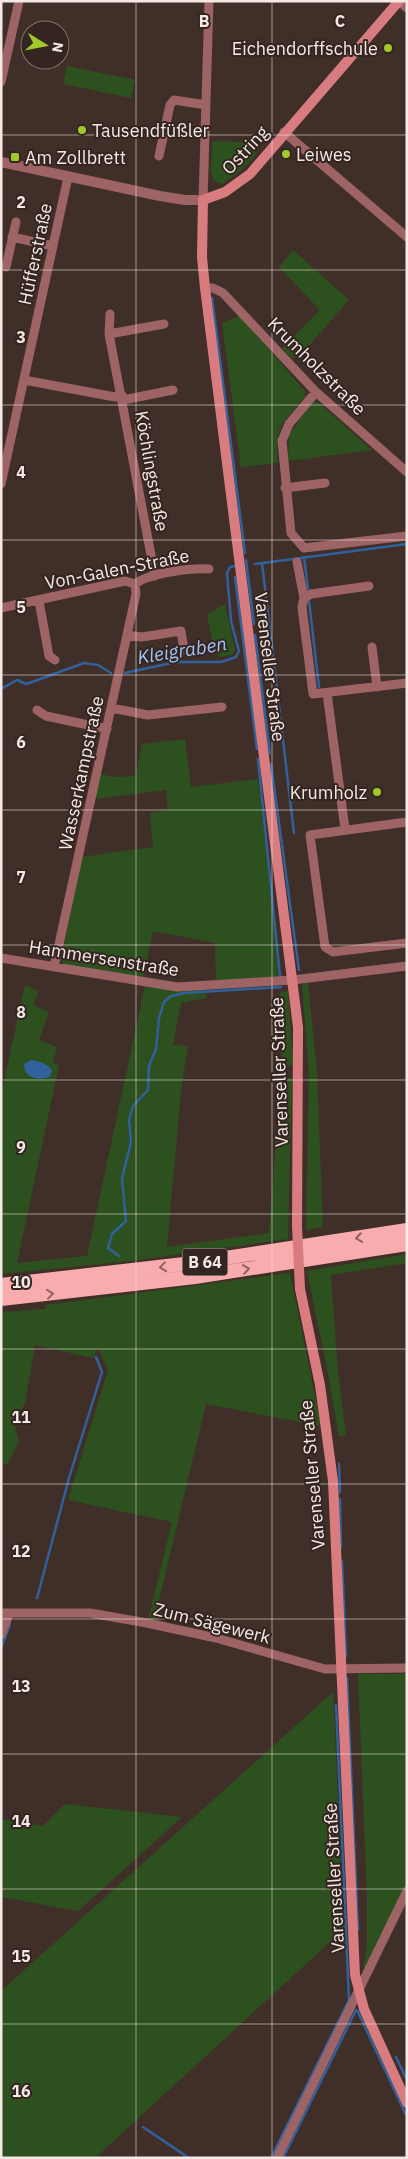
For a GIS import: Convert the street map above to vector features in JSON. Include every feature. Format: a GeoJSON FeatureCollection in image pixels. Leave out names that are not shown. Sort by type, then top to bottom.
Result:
{"type":"FeatureCollection","features":[{"type":"Feature","properties":{"kind":"highway","name":"B 64"},"geometry":{"type":"LineString","coordinates":[[1,1285],[193,1263],[407,1230]]}},
{"type":"Feature","properties":{"kind":"highway","name":"B 64"},"geometry":{"type":"LineString","coordinates":[[1,1298],[195,1277],[407,1244]]}},
{"type":"Feature","properties":{"kind":"main road","name":"Ostring"},"geometry":{"type":"LineString","coordinates":[[204,200],[226,192],[250,174],[284,132],[399,1]]}},
{"type":"Feature","properties":{"kind":"main road","name":"Varenseller Straße"},"geometry":{"type":"LineString","coordinates":[[204,200],[202,257],[205,288],[293,980],[299,1070],[297,1226],[300,1289],[320,1385],[329,1445],[354,1960],[358,1990],[364,2009],[407,2103]]}},
{"type":"Feature","properties":{"kind":"street"},"geometry":{"type":"LineString","coordinates":[[1,82],[18,1]]}},
{"type":"Feature","properties":{"kind":"street","name":"Varenseller Straße"},"geometry":{"type":"LineString","coordinates":[[204,200],[209,1]]}},
{"type":"Feature","properties":{"kind":"street"},"geometry":{"type":"LineString","coordinates":[[399,1],[407,8]]}},
{"type":"Feature","properties":{"kind":"street"},"geometry":{"type":"LineString","coordinates":[[159,156],[170,105],[174,100],[206,105]]}},
{"type":"Feature","properties":{"kind":"street"},"geometry":{"type":"LineString","coordinates":[[284,132],[407,237]]}},
{"type":"Feature","properties":{"kind":"street","name":"Ostring"},"geometry":{"type":"LineString","coordinates":[[1,162],[168,198],[204,200]]}},
{"type":"Feature","properties":{"kind":"street","name":"Hüfferstraße"},"geometry":{"type":"LineString","coordinates":[[1,484],[68,176]]}},
{"type":"Feature","properties":{"kind":"street"},"geometry":{"type":"LineString","coordinates":[[6,267],[16,222]]}},
{"type":"Feature","properties":{"kind":"street"},"geometry":{"type":"LineString","coordinates":[[12,237],[53,246]]}},
{"type":"Feature","properties":{"kind":"street","name":"Krumholzstraße"},"geometry":{"type":"LineString","coordinates":[[205,288],[213,288],[223,293],[316,392],[407,472]]}},
{"type":"Feature","properties":{"kind":"street","name":"Köchlingstraße"},"geometry":{"type":"LineString","coordinates":[[110,314],[109,334],[155,576]]}},
{"type":"Feature","properties":{"kind":"street"},"geometry":{"type":"LineString","coordinates":[[109,334],[164,324]]}},
{"type":"Feature","properties":{"kind":"street"},"geometry":{"type":"LineString","coordinates":[[24,380],[122,398]]}},
{"type":"Feature","properties":{"kind":"street","name":"Köchlingstraße"},"geometry":{"type":"LineString","coordinates":[[122,398],[173,390]]}},
{"type":"Feature","properties":{"kind":"street"},"geometry":{"type":"LineString","coordinates":[[316,392],[284,433],[282,449],[291,533],[304,548],[407,536]]}},
{"type":"Feature","properties":{"kind":"street"},"geometry":{"type":"LineString","coordinates":[[285,488],[325,483]]}},
{"type":"Feature","properties":{"kind":"street"},"geometry":{"type":"LineString","coordinates":[[297,562],[304,598],[302,607],[313,694],[407,683]]}},
{"type":"Feature","properties":{"kind":"street","name":"Von-Galen-Straße"},"geometry":{"type":"LineString","coordinates":[[1,608],[125,581],[135,584],[140,580],[155,576],[209,569]]}},
{"type":"Feature","properties":{"kind":"street","name":"Wasserkampstraße"},"geometry":{"type":"LineString","coordinates":[[54,967],[136,594],[135,584]]}},
{"type":"Feature","properties":{"kind":"street"},"geometry":{"type":"LineString","coordinates":[[304,598],[311,594],[369,586]]}},
{"type":"Feature","properties":{"kind":"street"},"geometry":{"type":"LineString","coordinates":[[39,601],[49,656],[55,660]]}},
{"type":"Feature","properties":{"kind":"street"},"geometry":{"type":"LineString","coordinates":[[127,635],[142,637],[181,631],[184,650]]}},
{"type":"Feature","properties":{"kind":"street"},"geometry":{"type":"LineString","coordinates":[[372,647],[376,687]]}},
{"type":"Feature","properties":{"kind":"street"},"geometry":{"type":"LineString","coordinates":[[327,692],[345,829]]}},
{"type":"Feature","properties":{"kind":"street"},"geometry":{"type":"LineString","coordinates":[[111,708],[148,715],[222,707]]}},
{"type":"Feature","properties":{"kind":"street"},"geometry":{"type":"LineString","coordinates":[[37,710],[46,716],[107,729]]}},
{"type":"Feature","properties":{"kind":"street"},"geometry":{"type":"LineString","coordinates":[[407,822],[310,835],[325,947],[333,952],[407,943]]}},
{"type":"Feature","properties":{"kind":"street","name":"Hammersenstraße"},"geometry":{"type":"LineString","coordinates":[[1,958],[171,987],[293,980],[407,966]]}},
{"type":"Feature","properties":{"kind":"street"},"geometry":{"type":"LineString","coordinates":[[1,1635],[5,1613]]}},
{"type":"Feature","properties":{"kind":"street","name":"Zum Sägewerk"},"geometry":{"type":"LineString","coordinates":[[5,1613],[90,1613],[216,1638],[325,1669],[407,1668]]}},
{"type":"Feature","properties":{"kind":"street"},"geometry":{"type":"LineString","coordinates":[[277,2158],[407,1891]]}},
{"type":"Feature","properties":{"kind":"green space"},"geometry":{"type":"Polygon","coordinates":[[[70,67],[135,80],[131,98],[63,84],[66,70],[70,70],[70,67]]]}},
{"type":"Feature","properties":{"kind":"green space"},"geometry":{"type":"Polygon","coordinates":[[[212,141],[242,142],[257,153],[242,170],[222,184],[214,181],[211,172],[212,141]]]}},
{"type":"Feature","properties":{"kind":"green space"},"geometry":{"type":"Polygon","coordinates":[[[293,250],[349,300],[305,350],[292,359],[282,348],[320,310],[279,267],[293,250]]]}},
{"type":"Feature","properties":{"kind":"green space"},"geometry":{"type":"Polygon","coordinates":[[[240,316],[305,391],[305,397],[281,426],[277,441],[278,463],[241,467],[222,323],[240,316]]]}},
{"type":"Feature","properties":{"kind":"green space"},"geometry":{"type":"Polygon","coordinates":[[[312,402],[318,402],[372,450],[288,461],[289,435],[312,402]]]}},
{"type":"Feature","properties":{"kind":"green space"},"geometry":{"type":"Polygon","coordinates":[[[225,604],[235,651],[232,655],[218,657],[218,650],[214,649],[207,614],[225,604]]]}},
{"type":"Feature","properties":{"kind":"green space"},"geometry":{"type":"Polygon","coordinates":[[[185,739],[191,787],[258,779],[272,896],[278,977],[216,981],[215,943],[153,931],[143,978],[64,964],[61,960],[82,857],[153,847],[150,813],[168,810],[166,790],[95,799],[100,774],[115,777],[136,776],[142,744],[185,739]]]}},
{"type":"Feature","properties":{"kind":"green space"},"geometry":{"type":"Polygon","coordinates":[[[308,983],[317,1072],[323,1227],[306,1230],[309,1071],[302,984],[308,983]]]}},
{"type":"Feature","properties":{"kind":"green space"},"geometry":{"type":"Polygon","coordinates":[[[25,985],[39,991],[33,1005],[49,1012],[39,1040],[57,1047],[53,1063],[59,1065],[17,1263],[87,1256],[145,986],[206,988],[206,998],[181,1003],[173,1045],[188,1046],[181,1091],[167,1247],[269,1233],[281,1075],[292,1078],[288,1239],[131,1261],[1,1274],[1,1096],[25,985]]]}},
{"type":"Feature","properties":{"kind":"green space"},"geometry":{"type":"Polygon","coordinates":[[[288,991],[293,1062],[290,1066],[282,1065],[280,992],[288,991]]]}},
{"type":"Feature","properties":{"kind":"green space"},"geometry":{"type":"Polygon","coordinates":[[[407,1254],[407,1263],[331,1275],[338,1372],[346,1435],[339,1437],[307,1271],[407,1254]]]}},
{"type":"Feature","properties":{"kind":"green space"},"geometry":{"type":"Polygon","coordinates":[[[290,1273],[321,1426],[206,1404],[154,1621],[148,1620],[172,1522],[68,1500],[108,1370],[98,1348],[93,1358],[35,1345],[25,1403],[14,1424],[19,1441],[8,1464],[1,1463],[1,1312],[46,1309],[46,1305],[290,1273]]]}},
{"type":"Feature","properties":{"kind":"green space"},"geometry":{"type":"Polygon","coordinates":[[[358,1674],[407,1674],[407,1883],[366,1967],[363,1967],[367,1947],[367,1897],[358,1674]]]}},
{"type":"Feature","properties":{"kind":"green space"},"geometry":{"type":"Polygon","coordinates":[[[333,1692],[344,1929],[95,2158],[1,2158],[1,1991],[333,1692]]]}},
{"type":"Feature","properties":{"kind":"green space"},"geometry":{"type":"Polygon","coordinates":[[[65,1804],[182,1817],[78,1911],[1,1897],[1,1819],[43,1826],[65,1804]]]}},
{"type":"Feature","properties":{"kind":"water"},"geometry":{"type":"Polygon","coordinates":[[[31,1060],[49,1066],[52,1071],[49,1077],[40,1079],[29,1075],[24,1064],[31,1060]]]}},
{"type":"Feature","properties":{"kind":"waterway"},"geometry":{"type":"LineString","coordinates":[[212,298],[245,553]]}},
{"type":"Feature","properties":{"kind":"waterway","name":"Kleigraben"},"geometry":{"type":"LineString","coordinates":[[255,564],[407,544]]}},
{"type":"Feature","properties":{"kind":"waterway"},"geometry":{"type":"LineString","coordinates":[[304,557],[308,589]]}},
{"type":"Feature","properties":{"kind":"waterway"},"geometry":{"type":"LineString","coordinates":[[246,560],[254,624]]}},
{"type":"Feature","properties":{"kind":"waterway"},"geometry":{"type":"LineString","coordinates":[[262,563],[294,833]]}},
{"type":"Feature","properties":{"kind":"waterway","name":"Kleigraben"},"geometry":{"type":"LineString","coordinates":[[125,673],[176,662],[221,662],[236,657],[239,651],[231,621],[227,573],[230,567],[235,566]]}},
{"type":"Feature","properties":{"kind":"waterway"},"geometry":{"type":"LineString","coordinates":[[235,577],[257,749]]}},
{"type":"Feature","properties":{"kind":"waterway"},"geometry":{"type":"LineString","coordinates":[[309,601],[319,687]]}},
{"type":"Feature","properties":{"kind":"waterway"},"geometry":{"type":"LineString","coordinates":[[255,635],[270,754]]}},
{"type":"Feature","properties":{"kind":"waterway","name":"Kleigraben"},"geometry":{"type":"LineString","coordinates":[[1,689],[17,680],[26,684],[84,663],[98,665],[111,673]]}},
{"type":"Feature","properties":{"kind":"waterway"},"geometry":{"type":"LineString","coordinates":[[258,759],[280,976]]}},
{"type":"Feature","properties":{"kind":"waterway"},"geometry":{"type":"LineString","coordinates":[[271,764],[299,970]]}},
{"type":"Feature","properties":{"kind":"waterway"},"geometry":{"type":"LineString","coordinates":[[119,1256],[108,1248],[112,1234],[126,1221],[122,1178],[131,1142],[129,1120],[133,1106],[148,1090],[149,1066],[156,1049],[159,1018],[164,1002],[171,996],[184,993],[281,987]]}},
{"type":"Feature","properties":{"kind":"waterway"},"geometry":{"type":"LineString","coordinates":[[37,1598],[69,1478],[102,1372],[96,1357]]}},
{"type":"Feature","properties":{"kind":"waterway"},"geometry":{"type":"LineString","coordinates":[[339,1464],[340,1492]]}},
{"type":"Feature","properties":{"kind":"waterway"},"geometry":{"type":"LineString","coordinates":[[340,1499],[341,1548]]}},
{"type":"Feature","properties":{"kind":"waterway"},"geometry":{"type":"LineString","coordinates":[[342,1561],[346,1656]]}},
{"type":"Feature","properties":{"kind":"waterway"},"geometry":{"type":"LineString","coordinates":[[1,1648],[10,1624]]}},
{"type":"Feature","properties":{"kind":"waterway"},"geometry":{"type":"LineString","coordinates":[[347,1678],[358,1930]]}},
{"type":"Feature","properties":{"kind":"waterway"},"geometry":{"type":"LineString","coordinates":[[271,2158],[349,2000],[336,1705]]}},
{"type":"Feature","properties":{"kind":"waterway"},"geometry":{"type":"LineString","coordinates":[[283,2158],[356,2010],[407,2117]]}},
{"type":"Feature","properties":{"kind":"waterway"},"geometry":{"type":"LineString","coordinates":[[396,2057],[407,2080]]}},
{"type":"Feature","properties":{"kind":"waterway"},"geometry":{"type":"LineString","coordinates":[[143,2127],[189,2158]]}},
{"type":"Feature","properties":{"kind":"place","name":"Eichendorffschule"},"geometry":{"type":"Point","coordinates":[388,48]}},
{"type":"Feature","properties":{"kind":"place","name":"Tausendfüßler"},"geometry":{"type":"Point","coordinates":[82,130]}},
{"type":"Feature","properties":{"kind":"place","name":"Leiwes"},"geometry":{"type":"Point","coordinates":[286,154]}},
{"type":"Feature","properties":{"kind":"place","name":"Am Zollbrett"},"geometry":{"type":"Point","coordinates":[15,157]}},
{"type":"Feature","properties":{"kind":"place","name":"Krumholz"},"geometry":{"type":"Point","coordinates":[377,792]}}]}
